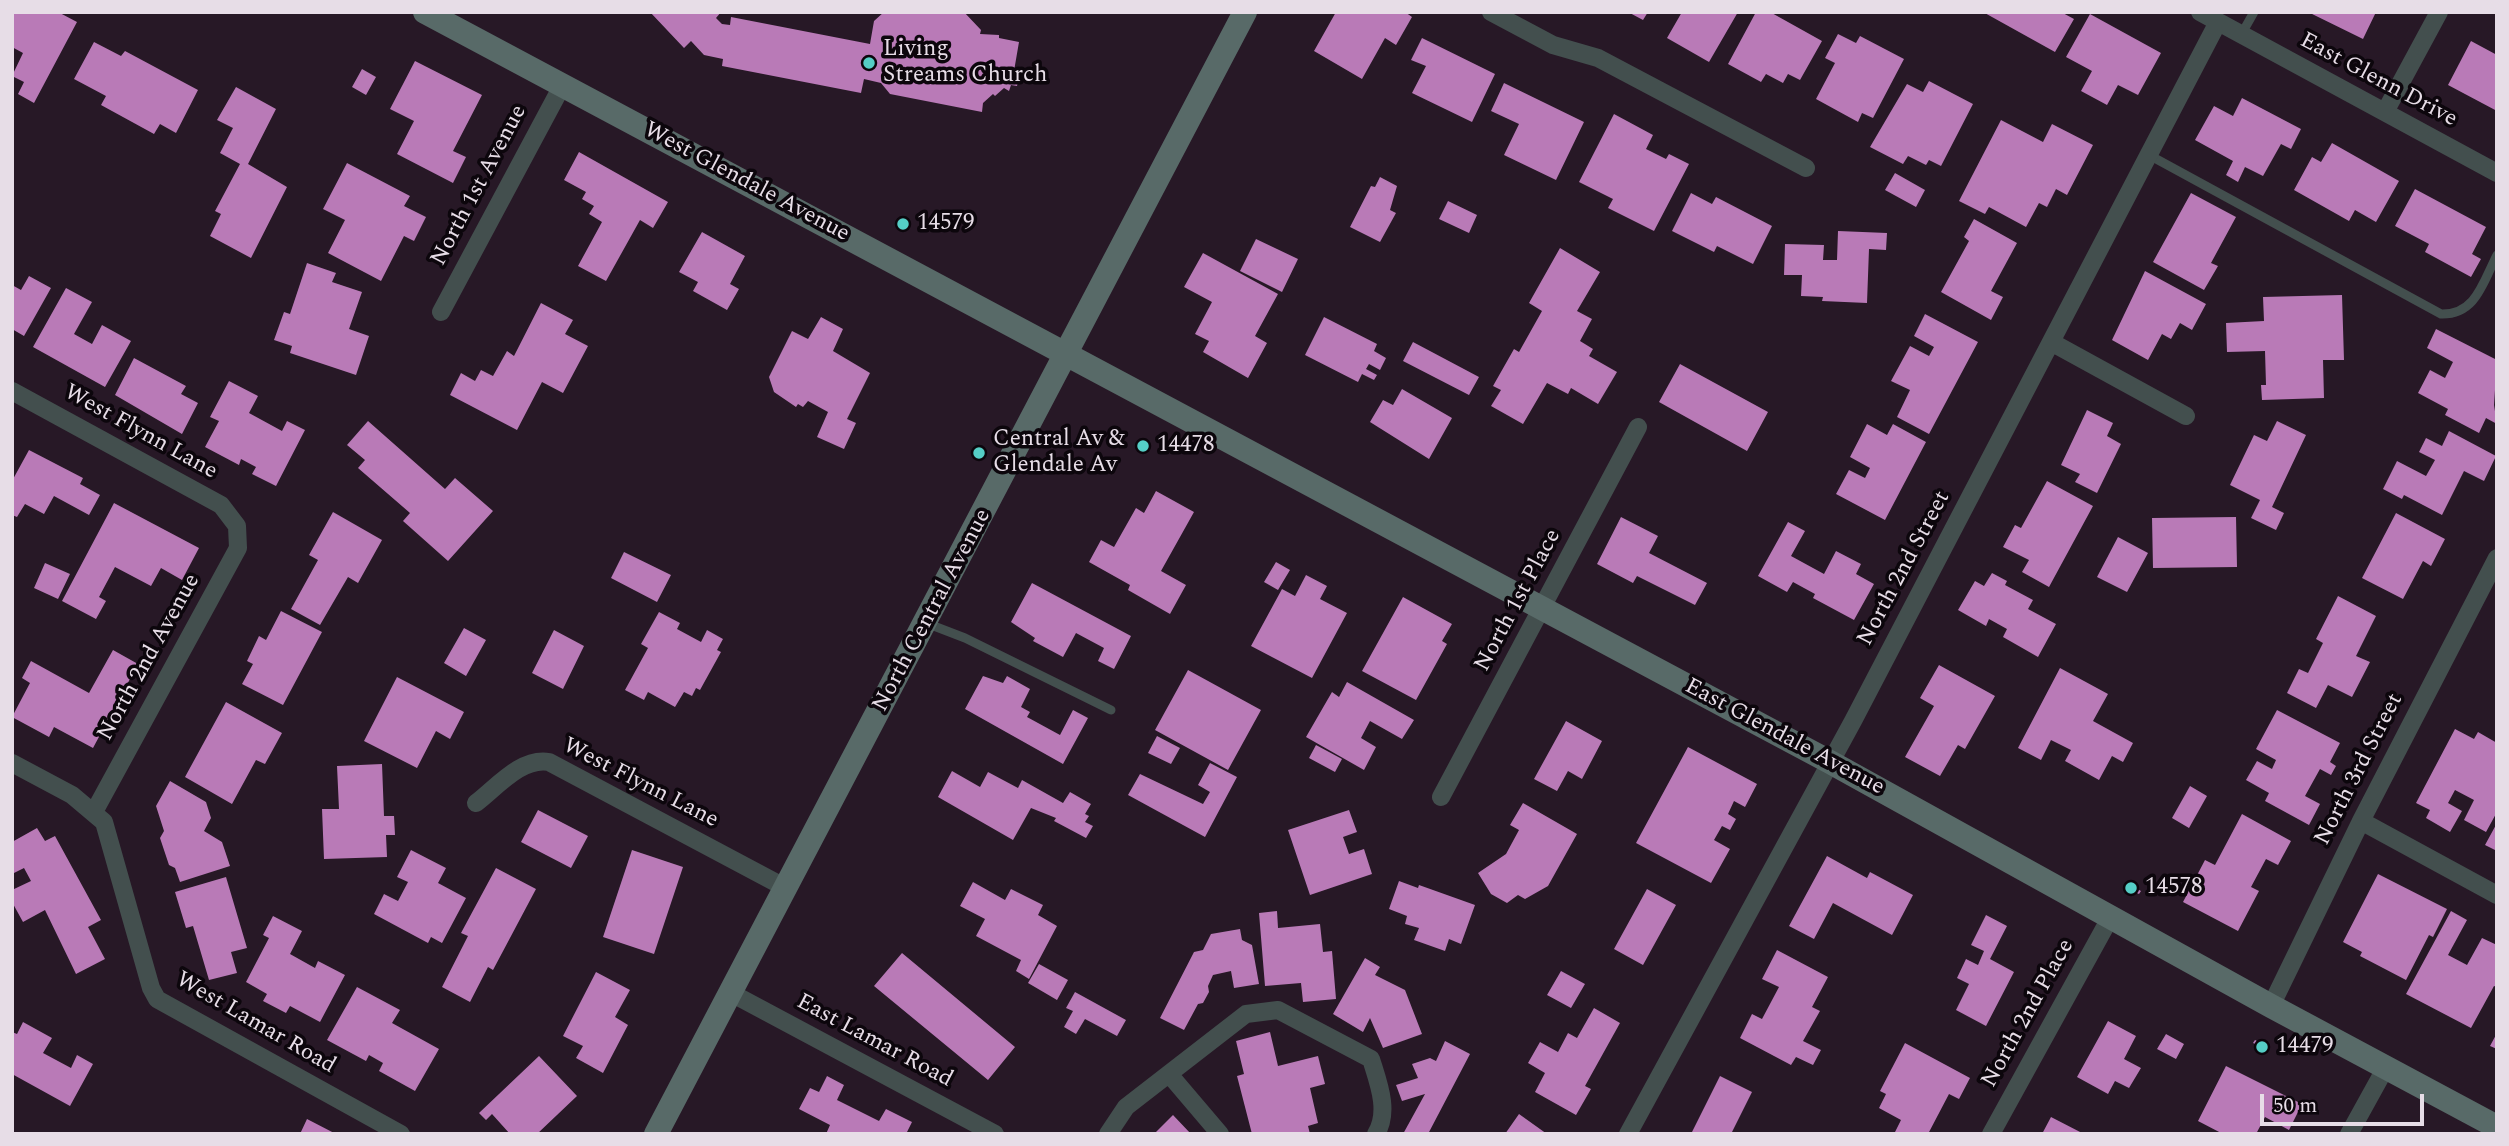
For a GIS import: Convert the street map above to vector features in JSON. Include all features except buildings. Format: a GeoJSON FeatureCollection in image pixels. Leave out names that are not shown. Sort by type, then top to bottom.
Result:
{"type":"FeatureCollection","features":[{"type":"Feature","properties":{"kind":"main road","name":"West Glendale Avenue"},"geometry":{"type":"LineString","coordinates":[[425,12],[1067,356]]}},
{"type":"Feature","properties":{"kind":"main road","name":"North Central Avenue"},"geometry":{"type":"LineString","coordinates":[[656,1134],[1067,356],[1245,12]]}},
{"type":"Feature","properties":{"kind":"main road","name":"East Glendale Avenue"},"geometry":{"type":"LineString","coordinates":[[1067,356],[1830,762],[2110,918],[2497,1127]]}},
{"type":"Feature","properties":{"kind":"street"},"geometry":{"type":"LineString","coordinates":[[1491,12],[1553,46],[1598,58],[1806,168]]}},
{"type":"Feature","properties":{"kind":"street","name":"East Glenn Drive"},"geometry":{"type":"LineString","coordinates":[[2200,12],[2497,173]]}},
{"type":"Feature","properties":{"kind":"street"},"geometry":{"type":"LineString","coordinates":[[2385,113],[2439,12]]}},
{"type":"Feature","properties":{"kind":"street","name":"North 2nd Street"},"geometry":{"type":"LineString","coordinates":[[1628,1134],[1830,762],[2218,22]]}},
{"type":"Feature","properties":{"kind":"street","name":"North 1st Avenue"},"geometry":{"type":"LineString","coordinates":[[441,312],[562,84]]}},
{"type":"Feature","properties":{"kind":"street"},"geometry":{"type":"LineString","coordinates":[[2051,342],[2186,416]]}},
{"type":"Feature","properties":{"kind":"street","name":"West Flynn Lane"},"geometry":{"type":"LineString","coordinates":[[12,391],[221,505],[237,526]]}},
{"type":"Feature","properties":{"kind":"street","name":"North 1st Place"},"geometry":{"type":"LineString","coordinates":[[1441,797],[1638,427]]}},
{"type":"Feature","properties":{"kind":"street","name":"North 2nd Avenue"},"geometry":{"type":"LineString","coordinates":[[94,812],[238,548],[237,526]]}},
{"type":"Feature","properties":{"kind":"street","name":"North 3rd Street"},"geometry":{"type":"LineString","coordinates":[[2271,1006],[2361,821],[2497,558]]}},
{"type":"Feature","properties":{"kind":"street","name":"West Flynn Lane"},"geometry":{"type":"LineString","coordinates":[[476,803],[522,766],[535,761],[549,762],[786,888]]}},
{"type":"Feature","properties":{"kind":"street","name":"West Lamar Road"},"geometry":{"type":"LineString","coordinates":[[12,763],[62,789],[104,822],[111,838],[151,988],[157,999],[401,1134]]}},
{"type":"Feature","properties":{"kind":"street"},"geometry":{"type":"LineString","coordinates":[[2361,821],[2497,895]]}},
{"type":"Feature","properties":{"kind":"street","name":"North 2nd Place"},"geometry":{"type":"LineString","coordinates":[[1991,1134],[2110,918]]}},
{"type":"Feature","properties":{"kind":"street","name":"East Lamar Road"},"geometry":{"type":"LineString","coordinates":[[731,993],[995,1134]]}},
{"type":"Feature","properties":{"kind":"street"},"geometry":{"type":"LineString","coordinates":[[1108,1134],[1126,1107],[1246,1014],[1278,1010],[1371,1059],[1382,1096],[1380,1127],[1376,1134]]}},
{"type":"Feature","properties":{"kind":"street"},"geometry":{"type":"LineString","coordinates":[[2351,1131],[2386,1067]]}},
{"type":"Feature","properties":{"kind":"street"},"geometry":{"type":"LineString","coordinates":[[1169,1074],[1220,1134]]}},
{"type":"Feature","properties":{"kind":"lane"},"geometry":{"type":"LineString","coordinates":[[2241,35],[2254,12]]}},
{"type":"Feature","properties":{"kind":"lane"},"geometry":{"type":"LineString","coordinates":[[2149,155],[2441,314],[2457,314],[2472,303],[2497,255]]}},
{"type":"Feature","properties":{"kind":"lane"},"geometry":{"type":"LineString","coordinates":[[926,623],[965,638],[1111,710]]}},
{"type":"Feature","properties":{"kind":"place","name":"Living Streams Church"},"geometry":{"type":"Point","coordinates":[869,63]}},
{"type":"Feature","properties":{"kind":"place","name":"14579"},"geometry":{"type":"Point","coordinates":[903,224]}},
{"type":"Feature","properties":{"kind":"place","name":"14478"},"geometry":{"type":"Point","coordinates":[1143,446]}},
{"type":"Feature","properties":{"kind":"place","name":"Central Av & Glendale Av"},"geometry":{"type":"Point","coordinates":[979,453]}},
{"type":"Feature","properties":{"kind":"place","name":"14578"},"geometry":{"type":"Point","coordinates":[2131,888]}},
{"type":"Feature","properties":{"kind":"place","name":"14479"},"geometry":{"type":"Point","coordinates":[2262,1047]}}]}
